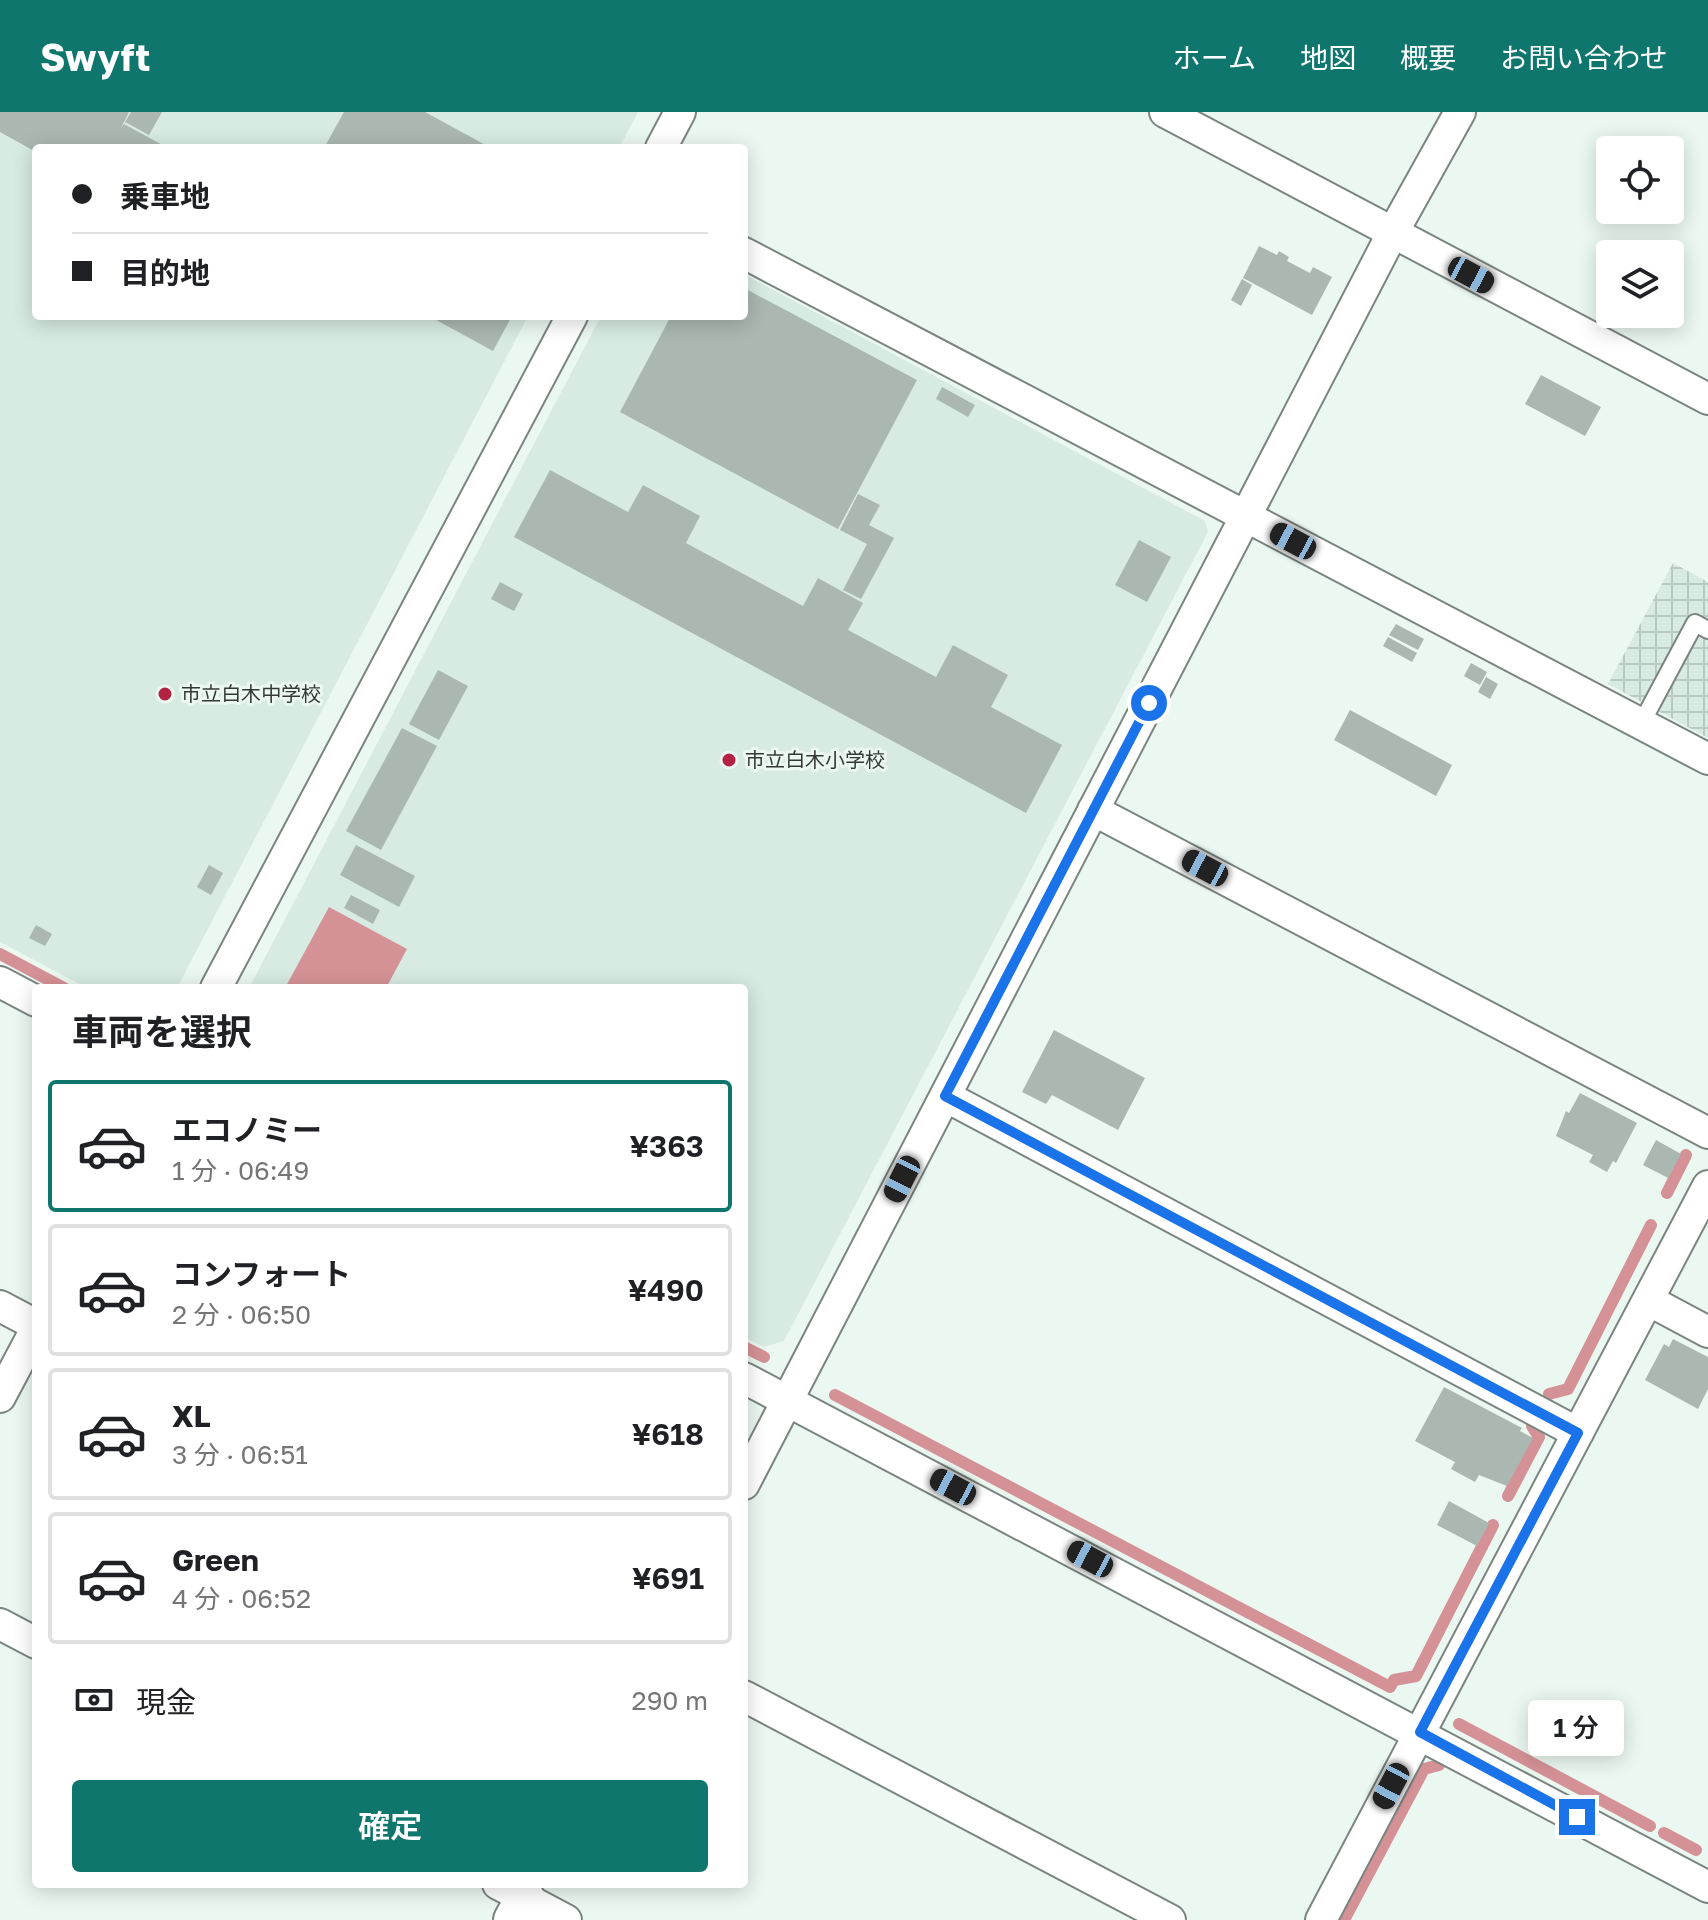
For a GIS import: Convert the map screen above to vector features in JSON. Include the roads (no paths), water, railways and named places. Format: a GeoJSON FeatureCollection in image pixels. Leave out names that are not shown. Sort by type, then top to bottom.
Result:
{"type":"FeatureCollection","features":[{"type":"Feature","properties":{"kind":"street"},"geometry":{"type":"LineString","coordinates":[[663,144],[680,112]]}},
{"type":"Feature","properties":{"kind":"street"},"geometry":{"type":"LineString","coordinates":[[1165,112],[1708,399]]}},
{"type":"Feature","properties":{"kind":"street"},"geometry":{"type":"LineString","coordinates":[[748,1476],[1392,234],[1460,112]]}},
{"type":"Feature","properties":{"kind":"street"},"geometry":{"type":"LineString","coordinates":[[748,255],[1708,759]]}},
{"type":"Feature","properties":{"kind":"street"},"geometry":{"type":"LineString","coordinates":[[218,984],[570,320]]}},
{"type":"Feature","properties":{"kind":"street"},"geometry":{"type":"LineString","coordinates":[[1093,810],[1708,1133]]}},
{"type":"Feature","properties":{"kind":"street"},"geometry":{"type":"LineString","coordinates":[[0,982],[32,999]]}},
{"type":"Feature","properties":{"kind":"street"},"geometry":{"type":"LineString","coordinates":[[945,1096],[1578,1433]]}},
{"type":"Feature","properties":{"kind":"street"},"geometry":{"type":"LineString","coordinates":[[1321,1920],[1708,1186]]}},
{"type":"Feature","properties":{"kind":"street"},"geometry":{"type":"LineString","coordinates":[[1648,1300],[1708,1332]]}},
{"type":"Feature","properties":{"kind":"street"},"geometry":{"type":"LineString","coordinates":[[0,1306],[32,1325]]}},
{"type":"Feature","properties":{"kind":"street"},"geometry":{"type":"LineString","coordinates":[[0,1397],[32,1335]]}},
{"type":"Feature","properties":{"kind":"street"},"geometry":{"type":"LineString","coordinates":[[748,1380],[1420,1732],[1708,1887]]}},
{"type":"Feature","properties":{"kind":"street"},"geometry":{"type":"LineString","coordinates":[[0,1624],[32,1641]]}},
{"type":"Feature","properties":{"kind":"street"},"geometry":{"type":"LineString","coordinates":[[748,1698],[1170,1920]]}},
{"type":"Feature","properties":{"kind":"street"},"geometry":{"type":"LineString","coordinates":[[517,1897],[566,1920]]}},
{"type":"Feature","properties":{"kind":"lane"},"geometry":{"type":"LineString","coordinates":[[1641,724],[1695,623],[1708,630]]}},
{"type":"Feature","properties":{"kind":"waterway"},"geometry":{"type":"LineString","coordinates":[[0,954],[56,984]]}},
{"type":"Feature","properties":{"kind":"waterway"},"geometry":{"type":"LineString","coordinates":[[1667,1193],[1686,1155]]}},
{"type":"Feature","properties":{"kind":"waterway"},"geometry":{"type":"LineString","coordinates":[[1549,1394],[1568,1389],[1651,1225]]}},
{"type":"Feature","properties":{"kind":"waterway"},"geometry":{"type":"LineString","coordinates":[[748,1349],[764,1357]]}},
{"type":"Feature","properties":{"kind":"waterway"},"geometry":{"type":"LineString","coordinates":[[835,1395],[1390,1687],[1394,1680],[1416,1676],[1493,1525]]}},
{"type":"Feature","properties":{"kind":"waterway"},"geometry":{"type":"LineString","coordinates":[[1508,1496],[1539,1437],[1532,1426]]}},
{"type":"Feature","properties":{"kind":"waterway"},"geometry":{"type":"LineString","coordinates":[[1459,1724],[1650,1826]]}},
{"type":"Feature","properties":{"kind":"waterway"},"geometry":{"type":"LineString","coordinates":[[1344,1920],[1424,1769],[1439,1765]]}},
{"type":"Feature","properties":{"kind":"waterway"},"geometry":{"type":"LineString","coordinates":[[1664,1833],[1696,1850]]}},
{"type":"Feature","properties":{"kind":"place","name":"市立白木中学校"},"geometry":{"type":"Point","coordinates":[165,694]}},
{"type":"Feature","properties":{"kind":"place","name":"市立白木小学校"},"geometry":{"type":"Point","coordinates":[729,760]}}]}
